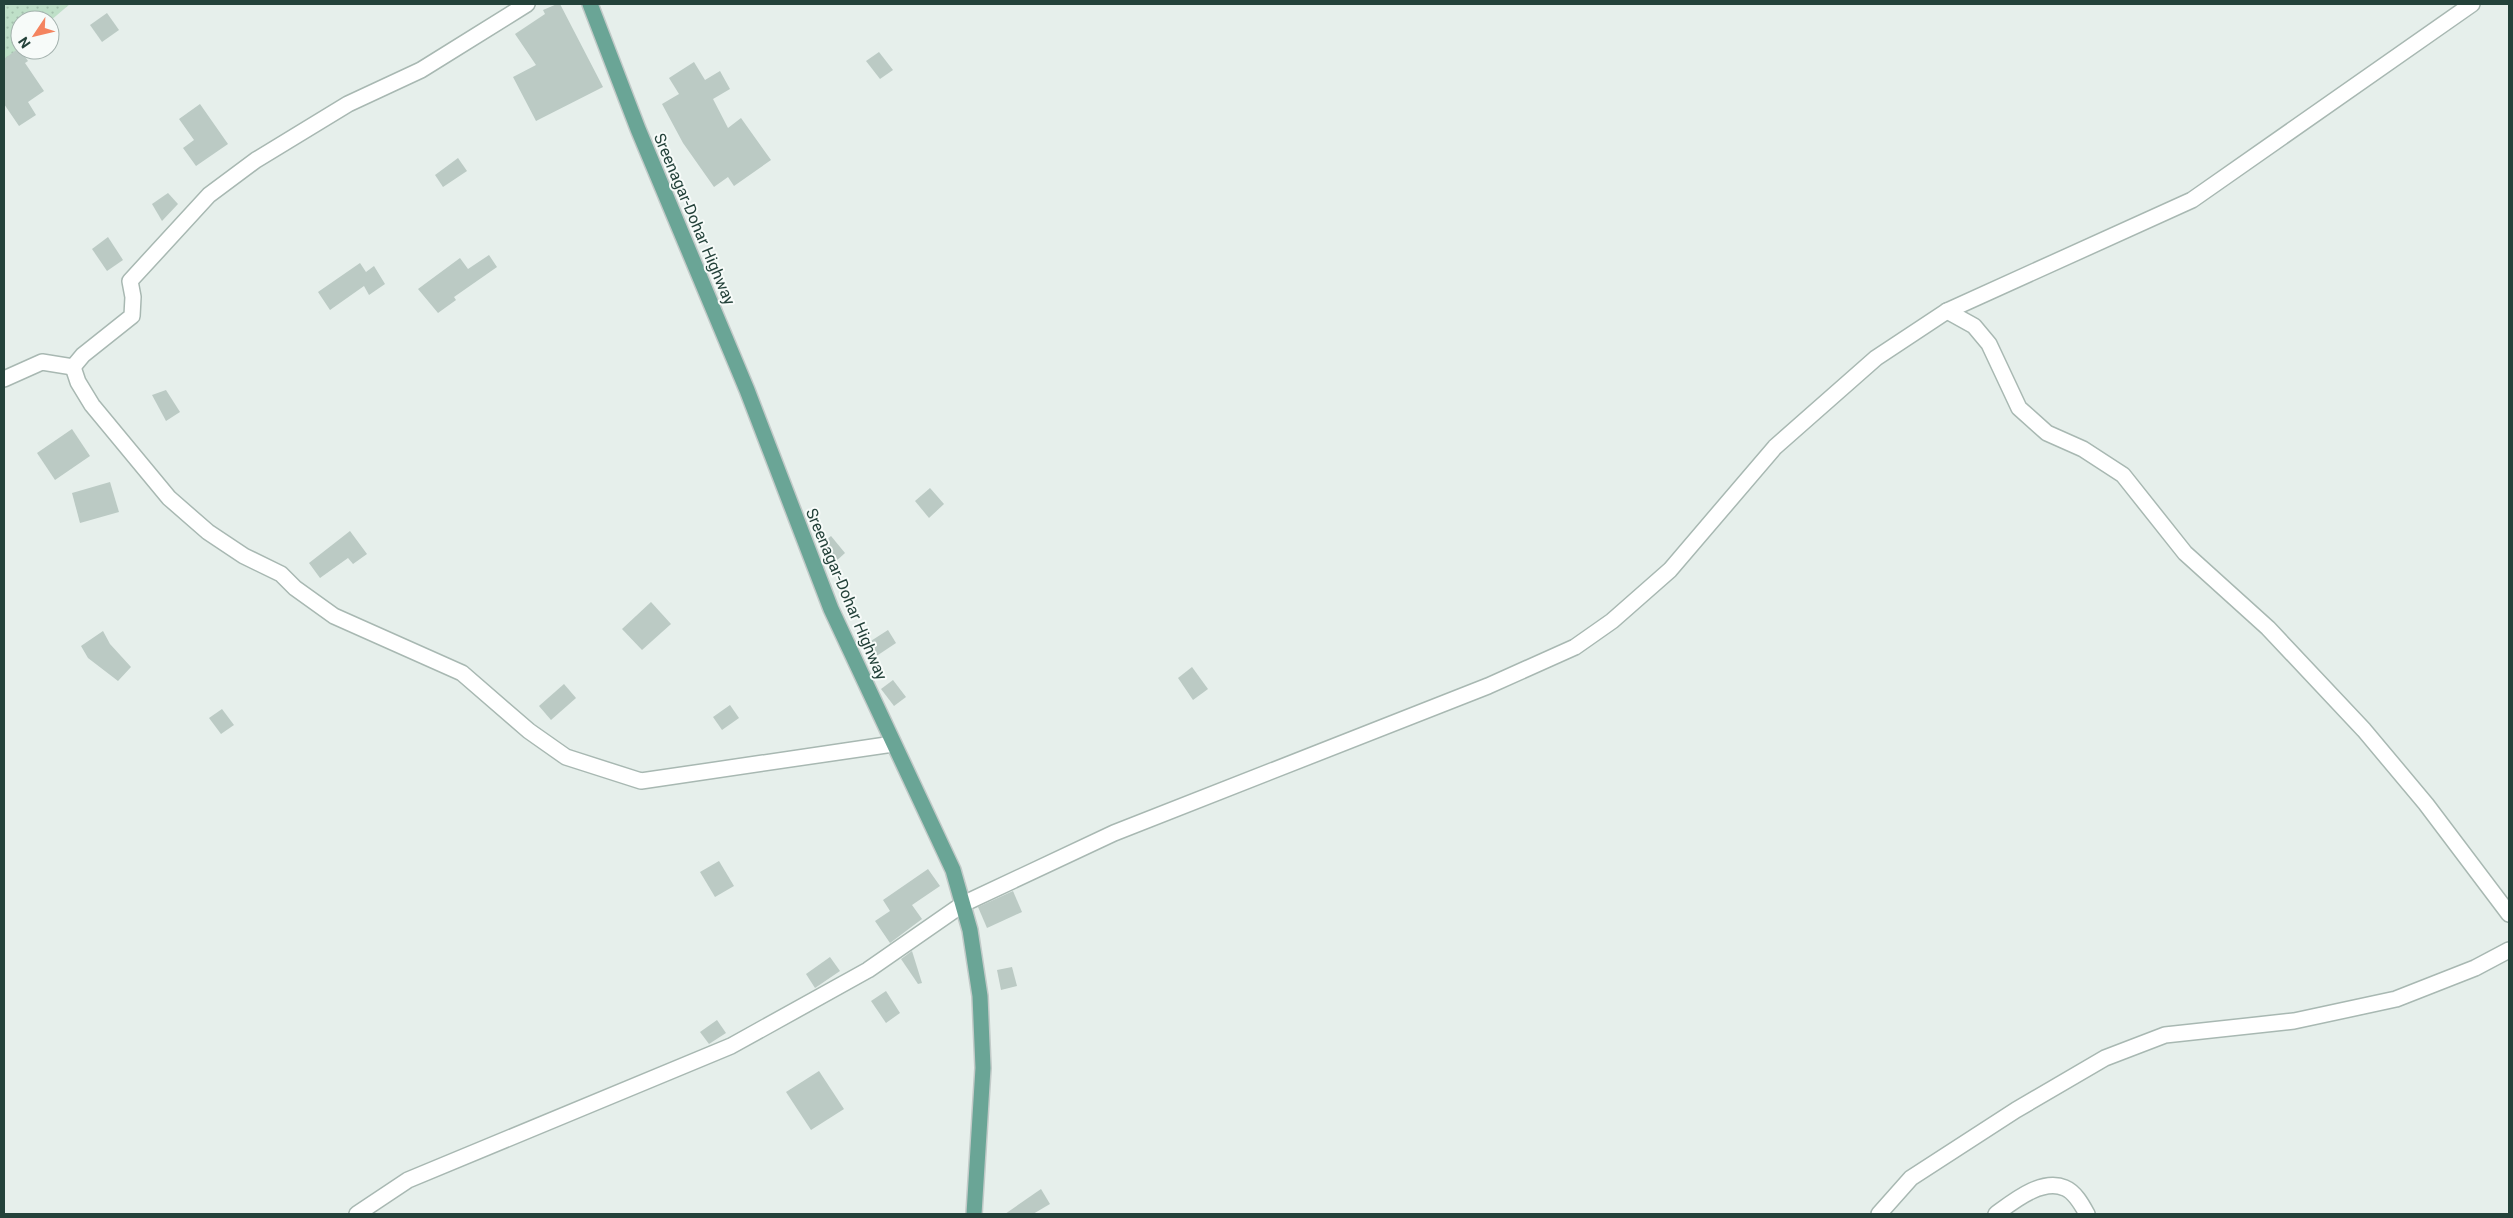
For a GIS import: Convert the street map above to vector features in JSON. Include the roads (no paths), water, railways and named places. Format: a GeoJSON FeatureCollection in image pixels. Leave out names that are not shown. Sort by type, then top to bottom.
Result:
{"type":"FeatureCollection","features":[{"type":"Feature","properties":{"kind":"main road","name":"Sreenagar-Dohar Highway"},"geometry":{"type":"LineString","coordinates":[[590,4],[638,129],[747,390],[831,609],[953,870],[970,930],[980,996],[983,1059],[974,1214]]}},
{"type":"Feature","properties":{"kind":"street"},"geometry":{"type":"LineString","coordinates":[[73,367],[83,355],[132,316],[133,296],[130,280],[209,195],[256,160],[340,110],[420,70],[527,4]]}},
{"type":"Feature","properties":{"kind":"street"},"geometry":{"type":"LineString","coordinates":[[357,1214],[408,1180],[731,1046],[868,970],[963,904],[1114,833],[1488,686],[1575,647],[1612,622],[1670,570],[1776,447],[1876,358],[1947,311],[2192,200],[2472,4]]}},
{"type":"Feature","properties":{"kind":"street"},"geometry":{"type":"LineString","coordinates":[[1947,311],[1974,326],[1989,344],[2019,408],[2048,433],[2083,449],[2122,475],[2184,553],[2268,628],[2364,730],[2432,811],[2509,914]]}},
{"type":"Feature","properties":{"kind":"street"},"geometry":{"type":"LineString","coordinates":[[4,379],[42,362],[73,367]]}},
{"type":"Feature","properties":{"kind":"street"},"geometry":{"type":"LineString","coordinates":[[73,367],[78,382],[92,405],[169,498],[208,532],[244,556],[281,574],[295,588],[334,616],[462,673],[529,731],[566,757],[641,781],[893,744]]}},
{"type":"Feature","properties":{"kind":"street"},"geometry":{"type":"LineString","coordinates":[[1879,1214],[1911,1178],[2016,1110],[2104,1058],[2165,1035],[2294,1021],[2396,999],[2474,968],[2509,950]]}},
{"type":"Feature","properties":{"kind":"street"},"geometry":{"type":"LineString","coordinates":[[1996,1214],[2022,1195],[2053,1185],[2067,1188],[2079,1200],[2087,1214]]}}]}
